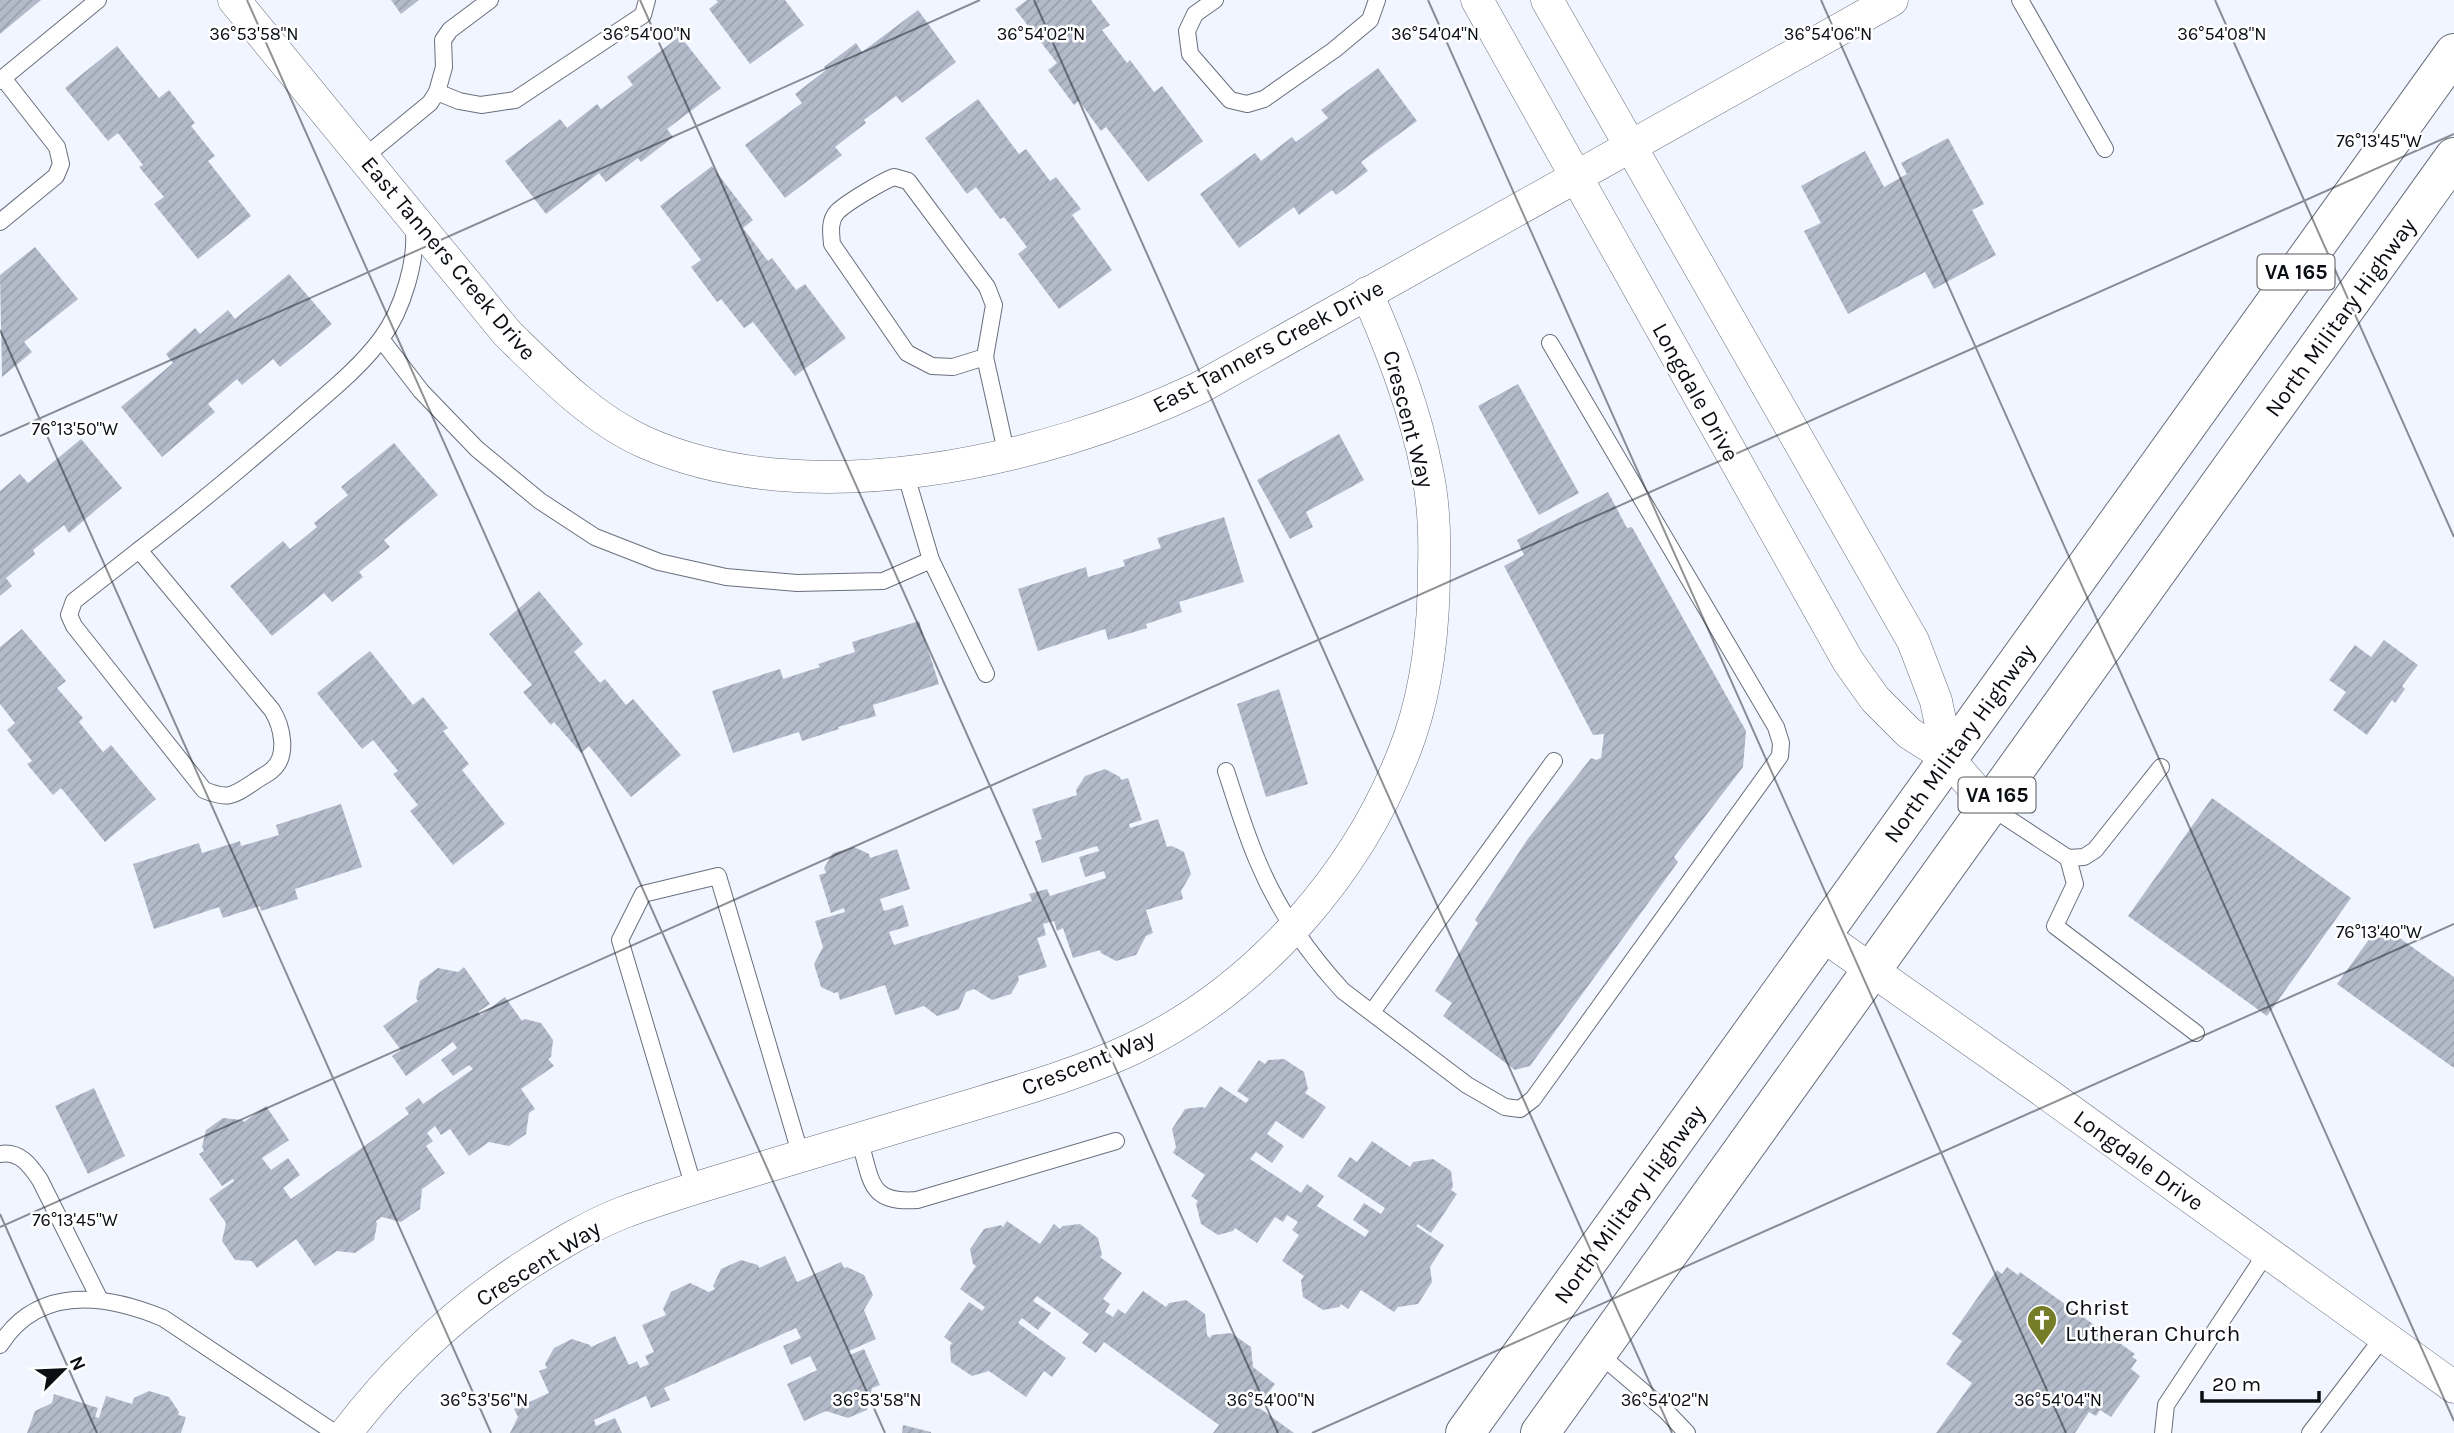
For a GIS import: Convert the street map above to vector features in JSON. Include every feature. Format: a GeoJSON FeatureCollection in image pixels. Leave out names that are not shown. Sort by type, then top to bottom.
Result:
{"type":"FeatureCollection","features":[{"type":"Feature","properties":{"kind":"main road","name":"North Military Highway"},"geometry":{"type":"LineString","coordinates":[[1465,1433],[2454,53]]}},
{"type":"Feature","properties":{"kind":"main road","name":"North Military Highway"},"geometry":{"type":"LineString","coordinates":[[1540,1433],[2454,157]]}},
{"type":"Feature","properties":{"kind":"street","name":"East Tanners Creek Drive"},"geometry":{"type":"LineString","coordinates":[[234,0],[507,333],[550,376],[610,423],[643,441],[698,462],[757,473],[803,477],[905,472],[1007,456],[1081,436],[1166,403],[1892,0]]}},
{"type":"Feature","properties":{"kind":"street","name":"Longdale Drive"},"geometry":{"type":"LineString","coordinates":[[1477,0],[1848,661],[1875,699],[1909,733],[1948,758],[1989,806]]}},
{"type":"Feature","properties":{"kind":"street","name":"Longdale Drive"},"geometry":{"type":"LineString","coordinates":[[1547,0],[1913,641],[1936,701],[1948,758]]}},
{"type":"Feature","properties":{"kind":"street","name":"Crescent Way"},"geometry":{"type":"LineString","coordinates":[[346,1433],[372,1399],[427,1341],[488,1290],[566,1240],[620,1214],[694,1188],[1042,1083],[1129,1050],[1173,1027],[1234,984],[1293,929],[1345,864],[1382,800],[1411,733],[1425,676],[1434,604],[1435,532],[1427,471],[1400,372],[1367,293]]}},
{"type":"Feature","properties":{"kind":"street","name":"Longdale Drive"},"geometry":{"type":"LineString","coordinates":[[1822,935],[2454,1387]]}},
{"type":"Feature","properties":{"kind":"lane"},"geometry":{"type":"LineString","coordinates":[[0,222],[56,176],[61,164],[57,147],[2,80],[98,0]]}},
{"type":"Feature","properties":{"kind":"lane"},"geometry":{"type":"LineString","coordinates":[[363,158],[430,103],[437,92],[444,67],[443,40],[450,30],[490,0]]}},
{"type":"Feature","properties":{"kind":"lane"},"geometry":{"type":"LineString","coordinates":[[437,92],[459,101],[481,105],[515,100],[643,15],[648,0]]}},
{"type":"Feature","properties":{"kind":"lane"},"geometry":{"type":"LineString","coordinates":[[1215,0],[1195,14],[1187,31],[1190,54],[1230,100],[1247,104],[1264,99],[1334,50],[1370,20],[1377,0]]}},
{"type":"Feature","properties":{"kind":"lane"},"geometry":{"type":"LineString","coordinates":[[2020,0],[2105,149]]}},
{"type":"Feature","properties":{"kind":"lane"},"geometry":{"type":"LineString","coordinates":[[985,357],[953,368],[932,366],[907,354],[832,244],[830,228],[836,213],[894,177],[908,181],[988,286],[994,305],[985,357],[1007,456]]}},
{"type":"Feature","properties":{"kind":"lane"},"geometry":{"type":"LineString","coordinates":[[139,550],[279,720],[283,745],[275,768],[233,796],[220,796],[204,790],[74,626],[69,615],[74,601],[139,550],[208,497],[355,370],[391,324],[410,278],[415,236],[412,217]]}},
{"type":"Feature","properties":{"kind":"lane"},"geometry":{"type":"LineString","coordinates":[[381,339],[421,391],[477,449],[540,502],[595,537],[659,562],[726,577],[797,583],[883,581],[931,560]]}},
{"type":"Feature","properties":{"kind":"lane"},"geometry":{"type":"LineString","coordinates":[[1226,771],[1258,861],[1293,929],[1343,991],[1468,1085],[1504,1107],[1520,1109],[1533,1099],[1780,756],[1781,743],[1776,727],[1550,343]]}},
{"type":"Feature","properties":{"kind":"lane"},"geometry":{"type":"LineString","coordinates":[[905,472],[931,560],[986,674]]}},
{"type":"Feature","properties":{"kind":"lane"},"geometry":{"type":"LineString","coordinates":[[1371,1012],[1553,761]]}},
{"type":"Feature","properties":{"kind":"lane"},"geometry":{"type":"LineString","coordinates":[[1989,806],[2068,858],[2084,857],[2095,850],[2161,766]]}},
{"type":"Feature","properties":{"kind":"lane"},"geometry":{"type":"LineString","coordinates":[[2068,858],[2075,884],[2055,926],[2196,1034]]}},
{"type":"Feature","properties":{"kind":"lane"},"geometry":{"type":"LineString","coordinates":[[694,1188],[620,940],[643,894],[718,876],[801,1156]]}},
{"type":"Feature","properties":{"kind":"lane"},"geometry":{"type":"LineString","coordinates":[[859,1139],[875,1190],[886,1199],[900,1201],[917,1200],[1116,1141]]}},
{"type":"Feature","properties":{"kind":"lane"},"geometry":{"type":"LineString","coordinates":[[0,1154],[9,1152],[28,1162],[40,1180],[100,1300]]}},
{"type":"Feature","properties":{"kind":"lane"},"geometry":{"type":"LineString","coordinates":[[2163,1433],[2166,1405],[2267,1252]]}},
{"type":"Feature","properties":{"kind":"lane"},"geometry":{"type":"LineString","coordinates":[[0,1344],[11,1330],[34,1311],[66,1299],[100,1300],[140,1308],[163,1318],[335,1433]]}},
{"type":"Feature","properties":{"kind":"lane"},"geometry":{"type":"LineString","coordinates":[[2310,1433],[2384,1336]]}},
{"type":"Feature","properties":{"kind":"lane"},"geometry":{"type":"LineString","coordinates":[[1598,1353],[1666,1411],[1687,1433]]}},
{"type":"Feature","properties":{"kind":"building"},"geometry":{"type":"Polygon","coordinates":[[[0,0],[41,0],[0,34],[0,0]]]}},
{"type":"Feature","properties":{"kind":"building"},"geometry":{"type":"Polygon","coordinates":[[[391,0],[419,0],[401,14],[391,0]]]}},
{"type":"Feature","properties":{"kind":"building"},"geometry":{"type":"Polygon","coordinates":[[[716,0],[785,0],[804,25],[750,64],[709,9],[718,2],[716,0]]]}},
{"type":"Feature","properties":{"kind":"building"},"geometry":{"type":"Polygon","coordinates":[[[1027,0],[1091,0],[1110,25],[1102,30],[1127,63],[1130,60],[1154,92],[1162,86],[1203,141],[1148,182],[1106,127],[1101,131],[1079,101],[1074,105],[1048,70],[1057,63],[1015,9],[1027,0]]]}},
{"type":"Feature","properties":{"kind":"building"},"geometry":{"type":"Polygon","coordinates":[[[918,10],[956,62],[902,103],[896,96],[864,120],[866,123],[835,147],[842,155],[785,198],[745,145],[802,103],[795,94],[826,70],[824,67],[856,43],[862,52],[918,10]]]}},
{"type":"Feature","properties":{"kind":"building"},"geometry":{"type":"Polygon","coordinates":[[[680,36],[721,88],[667,129],[673,137],[641,162],[638,158],[606,182],[599,173],[546,214],[505,161],[560,119],[567,128],[597,104],[601,109],[633,85],[627,77],[680,36]]]}},
{"type":"Feature","properties":{"kind":"building"},"geometry":{"type":"Polygon","coordinates":[[[117,46],[159,98],[169,90],[195,123],[191,126],[215,156],[208,161],[251,216],[198,259],[154,204],[164,197],[139,167],[143,165],[118,133],[108,141],[65,88],[117,46]]]}},
{"type":"Feature","properties":{"kind":"building"},"geometry":{"type":"Polygon","coordinates":[[[1378,68],[1417,121],[1361,162],[1368,171],[1336,195],[1332,190],[1299,215],[1294,207],[1239,248],[1200,194],[1255,153],[1261,161],[1292,137],[1296,142],[1328,118],[1321,110],[1378,68]]]}},
{"type":"Feature","properties":{"kind":"building"},"geometry":{"type":"Polygon","coordinates":[[[978,99],[1019,154],[1026,149],[1050,181],[1056,177],[1081,209],[1072,215],[1112,270],[1059,309],[1018,254],[1027,247],[1004,217],[1000,219],[976,187],[967,194],[925,138],[978,99]]]}},
{"type":"Feature","properties":{"kind":"building"},"geometry":{"type":"Polygon","coordinates":[[[1948,138],[1984,204],[1972,210],[1996,255],[1934,289],[1925,272],[1848,314],[1804,231],[1821,223],[1801,186],[1865,151],[1884,187],[1907,174],[1901,163],[1948,138]]]}},
{"type":"Feature","properties":{"kind":"building"},"geometry":{"type":"Polygon","coordinates":[[[712,166],[753,220],[743,228],[768,261],[772,258],[796,290],[805,284],[846,338],[795,376],[753,322],[744,328],[721,299],[717,302],[691,267],[701,260],[660,206],[712,166]]]}},
{"type":"Feature","properties":{"kind":"building"},"geometry":{"type":"Polygon","coordinates":[[[35,247],[78,299],[24,342],[32,352],[2,377],[0,275],[35,247]]]}},
{"type":"Feature","properties":{"kind":"building"},"geometry":{"type":"Polygon","coordinates":[[[289,274],[332,324],[280,367],[273,359],[242,385],[237,379],[208,404],[215,412],[162,457],[121,407],[173,363],[166,354],[195,328],[200,334],[228,310],[235,319],[289,274]]]}},
{"type":"Feature","properties":{"kind":"building"},"geometry":{"type":"Polygon","coordinates":[[[1518,384],[1579,493],[1539,515],[1478,406],[1518,384]]]}},
{"type":"Feature","properties":{"kind":"building"},"geometry":{"type":"Polygon","coordinates":[[[1339,434],[1364,480],[1306,512],[1313,527],[1290,539],[1257,480],[1339,434]]]}},
{"type":"Feature","properties":{"kind":"building"},"geometry":{"type":"Polygon","coordinates":[[[81,439],[122,488],[69,533],[64,525],[33,550],[35,554],[6,578],[12,586],[0,596],[0,491],[20,474],[28,483],[81,439]]]}},
{"type":"Feature","properties":{"kind":"building"},"geometry":{"type":"Polygon","coordinates":[[[394,443],[438,495],[384,540],[390,547],[359,572],[363,577],[332,602],[324,593],[272,636],[230,586],[283,541],[290,549],[317,527],[314,523],[348,495],[341,487],[394,443]]]}},
{"type":"Feature","properties":{"kind":"building"},"geometry":{"type":"Polygon","coordinates":[[[1608,492],[1627,528],[1632,527],[1746,731],[1743,767],[1674,857],[1678,862],[1530,1066],[1515,1070],[1443,1016],[1452,1003],[1435,991],[1478,923],[1475,920],[1527,840],[1591,758],[1601,758],[1604,734],[1593,735],[1504,566],[1524,555],[1517,540],[1608,492]]]}},
{"type":"Feature","properties":{"kind":"building"},"geometry":{"type":"Polygon","coordinates":[[[1224,517],[1244,582],[1179,602],[1182,612],[1146,624],[1147,628],[1108,640],[1105,629],[1038,651],[1018,589],[1086,567],[1088,577],[1125,566],[1123,560],[1161,548],[1157,538],[1224,517]]]}},
{"type":"Feature","properties":{"kind":"building"},"geometry":{"type":"Polygon","coordinates":[[[539,591],[583,644],[574,652],[600,683],[605,679],[626,705],[633,699],[681,755],[631,797],[589,746],[581,753],[554,722],[551,725],[523,692],[532,685],[489,634],[539,591]]]}},
{"type":"Feature","properties":{"kind":"building"},"geometry":{"type":"Polygon","coordinates":[[[919,621],[939,684],[873,705],[876,716],[838,727],[839,729],[802,741],[799,732],[733,753],[712,691],[780,669],[783,679],[820,667],[818,664],[855,652],[852,642],[919,621]]]}},
{"type":"Feature","properties":{"kind":"building"},"geometry":{"type":"Polygon","coordinates":[[[22,629],[66,681],[57,688],[83,718],[79,722],[103,752],[111,745],[156,799],[105,842],[61,788],[53,795],[27,764],[32,761],[7,730],[15,723],[0,704],[0,647],[22,629]]]}},
{"type":"Feature","properties":{"kind":"building"},"geometry":{"type":"Polygon","coordinates":[[[2384,640],[2418,665],[2402,686],[2405,689],[2395,703],[2392,700],[2367,735],[2333,710],[2346,692],[2329,680],[2355,645],[2371,657],[2384,640]]]}},
{"type":"Feature","properties":{"kind":"building"},"geometry":{"type":"Polygon","coordinates":[[[370,651],[413,705],[423,697],[448,728],[443,731],[469,764],[462,770],[505,824],[453,865],[410,811],[418,805],[393,774],[398,771],[373,740],[362,749],[317,693],[370,651]]]}},
{"type":"Feature","properties":{"kind":"building"},"geometry":{"type":"Polygon","coordinates":[[[1279,689],[1308,784],[1266,797],[1237,704],[1279,689]]]}},
{"type":"Feature","properties":{"kind":"building"},"geometry":{"type":"Polygon","coordinates":[[[1105,769],[1121,780],[1128,778],[1142,820],[1129,824],[1130,828],[1158,819],[1167,847],[1172,846],[1184,852],[1191,874],[1181,891],[1183,899],[1146,910],[1153,933],[1146,936],[1136,955],[1116,961],[1100,950],[1073,958],[1063,928],[1057,931],[1054,921],[1043,924],[1046,935],[1037,938],[1047,967],[1018,976],[1019,980],[1011,994],[992,1000],[974,989],[966,992],[959,1009],[937,1016],[924,1006],[895,1015],[885,985],[840,1000],[838,992],[821,987],[814,964],[823,947],[815,921],[845,912],[844,908],[831,913],[819,875],[826,873],[824,868],[833,853],[854,847],[869,854],[870,858],[897,849],[910,889],[880,899],[884,911],[903,905],[909,926],[889,932],[894,945],[1032,901],[1029,894],[1047,889],[1050,896],[1106,878],[1104,871],[1085,877],[1079,857],[1099,851],[1097,846],[1042,863],[1035,841],[1042,839],[1032,809],[1077,795],[1076,790],[1085,776],[1105,769]]]}},
{"type":"Feature","properties":{"kind":"building"},"geometry":{"type":"Polygon","coordinates":[[[2212,798],[2351,898],[2267,1016],[2128,916],[2212,798]]]}},
{"type":"Feature","properties":{"kind":"building"},"geometry":{"type":"Polygon","coordinates":[[[341,804],[362,867],[295,889],[298,899],[261,911],[260,906],[223,918],[219,907],[154,929],[133,864],[199,843],[202,853],[240,841],[241,846],[279,835],[276,825],[341,804]]]}},
{"type":"Feature","properties":{"kind":"building"},"geometry":{"type":"Polygon","coordinates":[[[2380,924],[2454,977],[2454,1068],[2337,984],[2380,924]]]}},
{"type":"Feature","properties":{"kind":"building"},"geometry":{"type":"Polygon","coordinates":[[[464,967],[490,1004],[478,1012],[481,1015],[505,997],[522,1021],[525,1019],[541,1023],[553,1040],[551,1057],[548,1059],[554,1066],[521,1089],[535,1109],[529,1113],[526,1134],[509,1146],[489,1142],[469,1156],[450,1129],[441,1135],[435,1126],[427,1133],[433,1141],[426,1146],[445,1173],[422,1189],[420,1209],[401,1222],[382,1217],[376,1221],[374,1240],[355,1253],[337,1251],[315,1266],[296,1239],[257,1268],[252,1261],[235,1260],[222,1241],[226,1223],[209,1199],[234,1181],[233,1179],[222,1186],[199,1154],[204,1151],[202,1147],[206,1130],[223,1118],[244,1122],[266,1106],[289,1140],[262,1158],[271,1170],[288,1158],[300,1175],[283,1188],[291,1199],[409,1114],[405,1108],[419,1098],[423,1104],[473,1069],[469,1065],[453,1076],[441,1060],[457,1048],[453,1042],[406,1076],[392,1056],[401,1050],[383,1026],[418,1001],[416,998],[420,981],[438,968],[458,972],[464,967]]]}},
{"type":"Feature","properties":{"kind":"building"},"geometry":{"type":"Polygon","coordinates":[[[1284,1059],[1304,1072],[1308,1089],[1305,1093],[1326,1107],[1303,1139],[1276,1121],[1267,1134],[1284,1146],[1272,1163],[1256,1152],[1250,1159],[1301,1193],[1307,1184],[1324,1196],[1317,1206],[1365,1237],[1369,1231],[1353,1220],[1364,1203],[1381,1214],[1385,1208],[1337,1176],[1350,1157],[1357,1162],[1372,1141],[1410,1167],[1413,1162],[1433,1159],[1451,1171],[1451,1190],[1457,1194],[1431,1233],[1418,1224],[1416,1226],[1444,1245],[1430,1267],[1432,1282],[1418,1304],[1398,1307],[1394,1312],[1361,1290],[1348,1309],[1341,1304],[1339,1307],[1323,1310],[1303,1297],[1301,1280],[1304,1276],[1282,1261],[1299,1235],[1292,1230],[1298,1222],[1287,1215],[1283,1222],[1275,1217],[1257,1243],[1235,1228],[1218,1235],[1201,1224],[1196,1204],[1198,1201],[1191,1196],[1205,1175],[1173,1153],[1176,1147],[1172,1129],[1185,1109],[1205,1108],[1220,1086],[1246,1103],[1249,1099],[1237,1091],[1259,1060],[1265,1064],[1268,1060],[1284,1059]]]}},
{"type":"Feature","properties":{"kind":"building"},"geometry":{"type":"Polygon","coordinates":[[[94,1088],[125,1156],[88,1174],[55,1106],[94,1088]]]}},
{"type":"Feature","properties":{"kind":"building"},"geometry":{"type":"Polygon","coordinates":[[[1007,1221],[1040,1244],[1054,1224],[1060,1229],[1063,1226],[1080,1224],[1098,1238],[1102,1255],[1100,1257],[1122,1273],[1103,1299],[1110,1304],[1105,1312],[1113,1317],[1118,1309],[1125,1314],[1143,1291],[1166,1307],[1169,1303],[1186,1300],[1205,1314],[1207,1335],[1210,1338],[1212,1335],[1231,1333],[1251,1347],[1253,1367],[1275,1384],[1258,1407],[1294,1433],[1213,1433],[1219,1425],[1104,1342],[1096,1353],[1082,1343],[1089,1334],[1037,1296],[1033,1301],[1051,1313],[1038,1330],[1022,1318],[1018,1323],[1066,1358],[1052,1377],[1044,1371],[1026,1397],[989,1371],[972,1376],[951,1362],[952,1343],[944,1337],[969,1302],[982,1311],[985,1307],[960,1289],[976,1266],[973,1264],[970,1249],[984,1229],[1001,1225],[1003,1227],[1007,1221]]]}},
{"type":"Feature","properties":{"kind":"building"},"geometry":{"type":"Polygon","coordinates":[[[785,1256],[797,1282],[841,1262],[844,1268],[864,1275],[873,1295],[864,1310],[876,1339],[849,1351],[850,1355],[864,1349],[880,1385],[872,1388],[867,1410],[848,1418],[826,1411],[804,1421],[787,1384],[817,1370],[810,1356],[791,1365],[783,1346],[801,1338],[796,1328],[664,1388],[670,1400],[651,1408],[646,1396],[594,1420],[596,1426],[615,1418],[622,1433],[510,1433],[518,1417],[514,1409],[549,1393],[539,1371],[547,1368],[545,1364],[554,1348],[572,1339],[591,1347],[615,1336],[629,1365],[637,1361],[640,1368],[649,1364],[645,1356],[654,1352],[642,1325],[666,1315],[663,1309],[671,1292],[690,1283],[709,1292],[715,1289],[713,1286],[721,1269],[741,1260],[758,1265],[759,1268],[785,1256]]]}},
{"type":"Feature","properties":{"kind":"building","name":"Christ Lutheran Church"},"geometry":{"type":"Polygon","coordinates":[[[2007,1267],[2018,1275],[2020,1272],[2135,1354],[2132,1357],[2137,1360],[2131,1369],[2140,1376],[2111,1417],[2100,1410],[2096,1416],[2089,1412],[2075,1433],[1936,1433],[1972,1383],[1946,1364],[1962,1341],[1952,1334],[1997,1270],[2002,1274],[2007,1267]]]}},
{"type":"Feature","properties":{"kind":"building"},"geometry":{"type":"Polygon","coordinates":[[[149,1391],[169,1397],[179,1412],[178,1415],[186,1417],[181,1433],[27,1433],[35,1411],[52,1403],[54,1394],[98,1408],[95,1417],[99,1418],[106,1396],[132,1404],[134,1398],[149,1391]]]}},
{"type":"Feature","properties":{"kind":"building"},"geometry":{"type":"Polygon","coordinates":[[[903,1425],[931,1432],[931,1433],[902,1433],[903,1425]]]}},
{"type":"Feature","properties":{"kind":"place","name":"Christ Lutheran Church"},"geometry":{"type":"Point","coordinates":[2042,1347]}}]}
